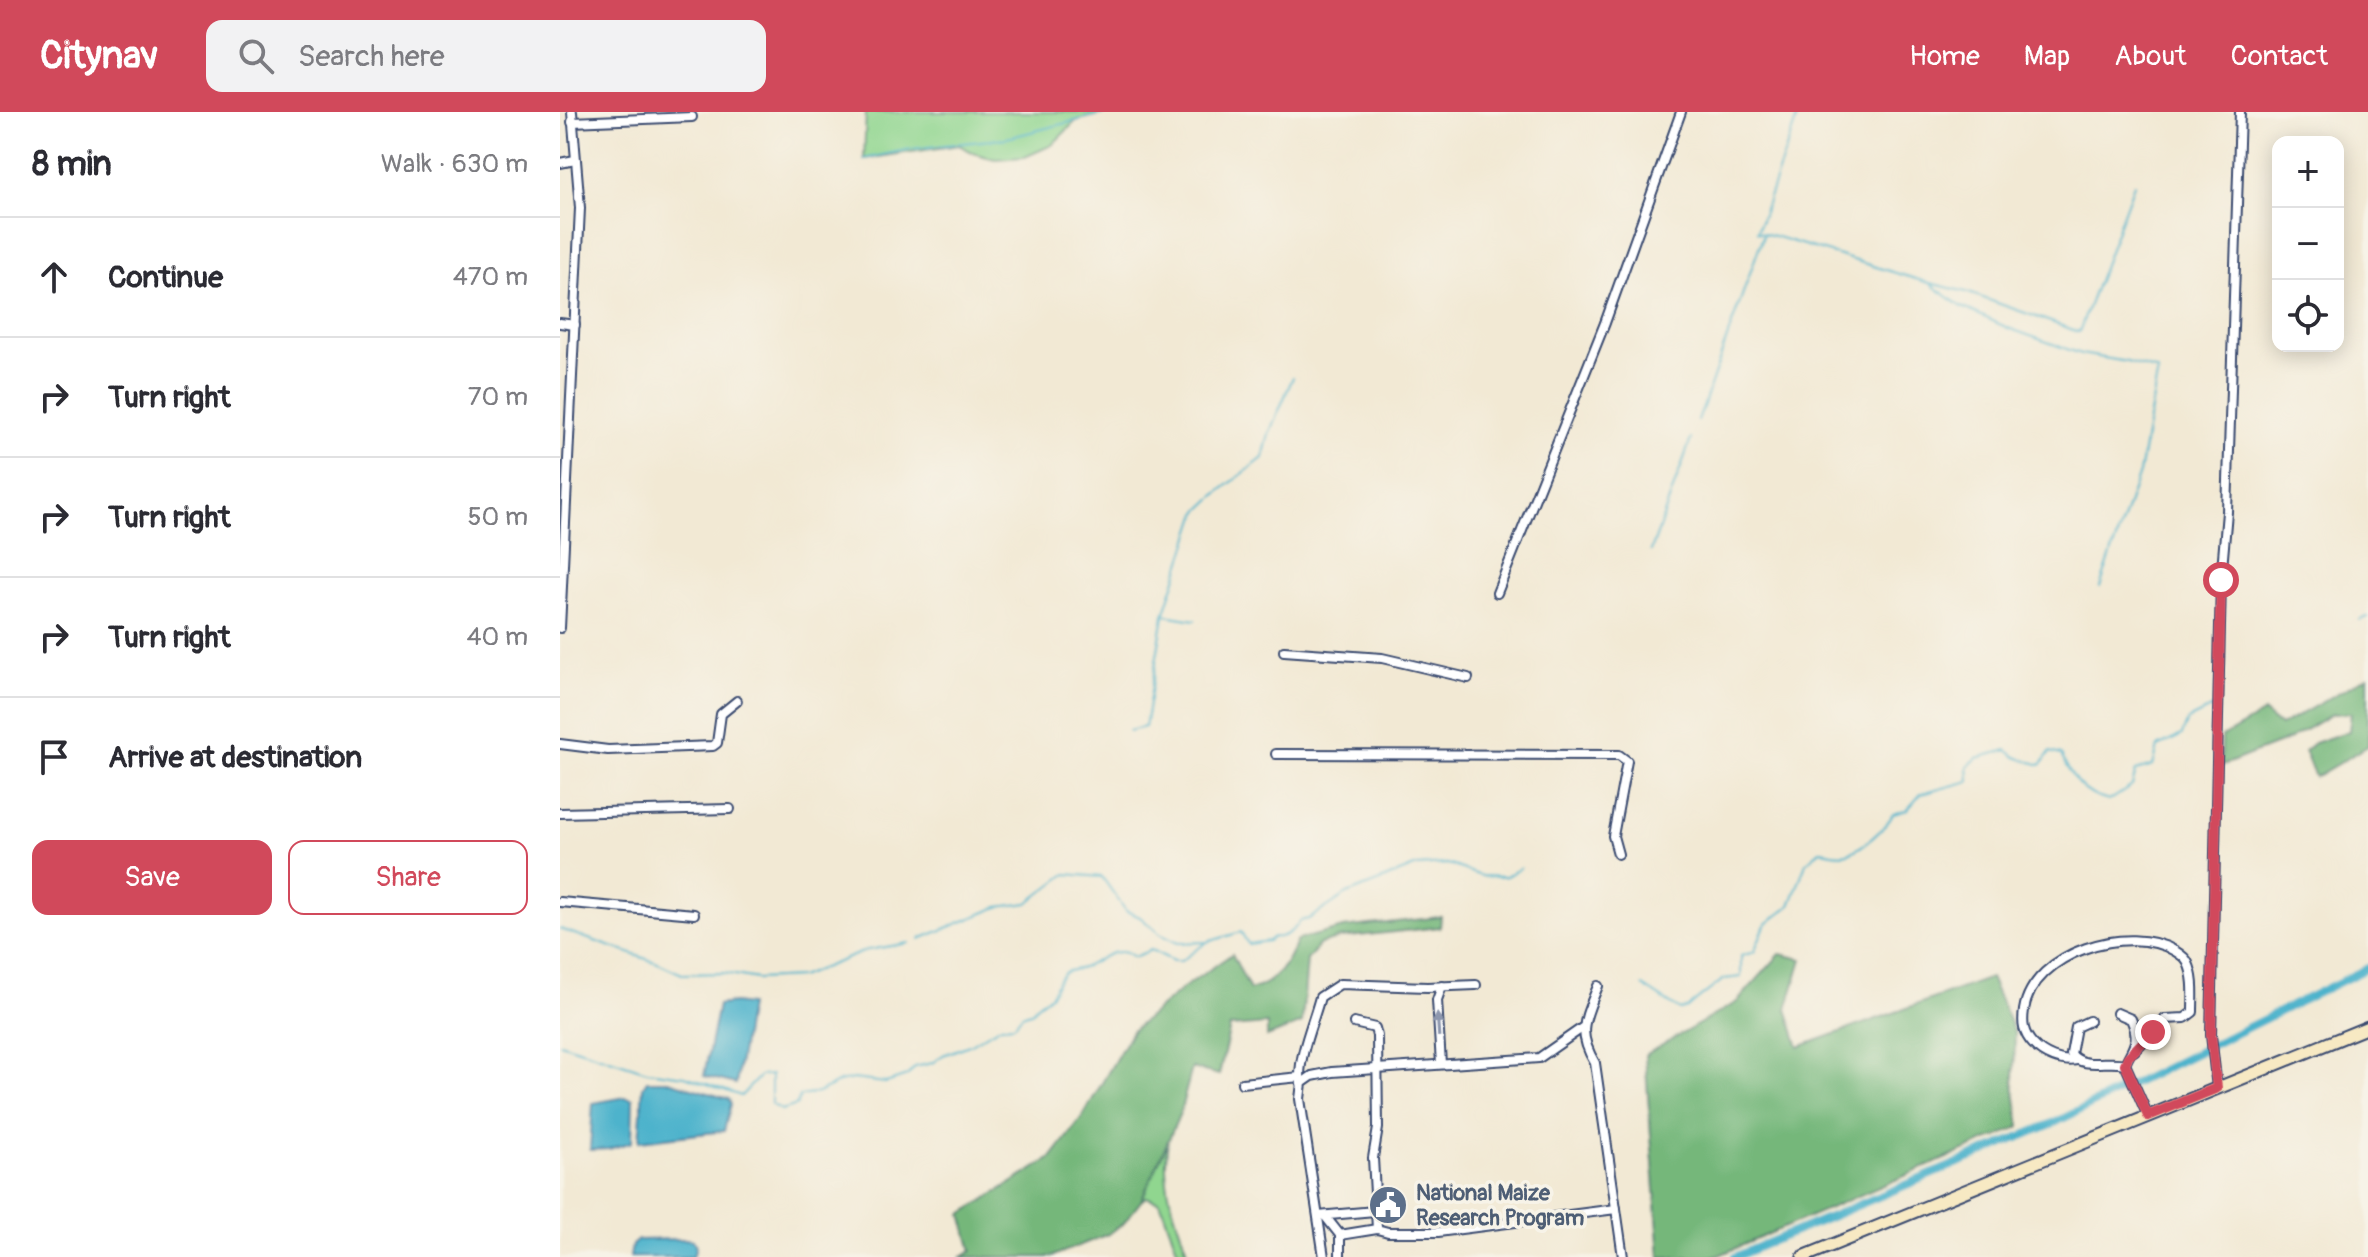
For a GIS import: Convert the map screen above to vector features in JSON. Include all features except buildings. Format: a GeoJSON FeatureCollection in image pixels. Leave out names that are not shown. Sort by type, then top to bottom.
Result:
{"type":"FeatureCollection","features":[{"type":"Feature","properties":{"kind":"main road"},"geometry":{"type":"LineString","coordinates":[[1803,1257],[2368,1027]]}},
{"type":"Feature","properties":{"kind":"street"},"geometry":{"type":"LineString","coordinates":[[1497,593],[1605,323],[1681,112]]}},
{"type":"Feature","properties":{"kind":"street"},"geometry":{"type":"LineString","coordinates":[[2217,1088],[2211,1035],[2221,580],[2227,512],[2240,112]]}},
{"type":"Feature","properties":{"kind":"street"},"geometry":{"type":"LineString","coordinates":[[560,628],[563,511],[580,208],[572,117],[692,117]]}},
{"type":"Feature","properties":{"kind":"street"},"geometry":{"type":"LineString","coordinates":[[560,163],[575,160]]}},
{"type":"Feature","properties":{"kind":"street"},"geometry":{"type":"LineString","coordinates":[[560,323],[575,325]]}},
{"type":"Feature","properties":{"kind":"street"},"geometry":{"type":"LineString","coordinates":[[1284,651],[1382,658],[1468,678]]}},
{"type":"Feature","properties":{"kind":"street"},"geometry":{"type":"LineString","coordinates":[[560,744],[608,750],[713,746],[717,743],[721,714],[737,701]]}},
{"type":"Feature","properties":{"kind":"street"},"geometry":{"type":"LineString","coordinates":[[1276,754],[1619,755],[1627,761],[1613,836],[1618,854]]}},
{"type":"Feature","properties":{"kind":"street"},"geometry":{"type":"LineString","coordinates":[[560,813],[730,809]]}},
{"type":"Feature","properties":{"kind":"street"},"geometry":{"type":"LineString","coordinates":[[560,902],[694,914]]}},
{"type":"Feature","properties":{"kind":"street"},"geometry":{"type":"LineString","coordinates":[[2145,940],[2171,948],[2188,961],[2193,1012],[2185,1018],[2165,1019],[2125,1064],[2061,1060],[2048,1055],[2035,1047],[2025,1035],[2023,1024],[2029,992],[2058,961],[2107,944],[2145,940]]}},
{"type":"Feature","properties":{"kind":"street"},"geometry":{"type":"LineString","coordinates":[[1324,1257],[1322,1216],[1300,1099],[1300,1055],[1307,1046],[1320,997],[1340,984],[1476,985]]}},
{"type":"Feature","properties":{"kind":"street"},"geometry":{"type":"LineString","coordinates":[[1441,1064],[1437,1000],[1442,986]]}},
{"type":"Feature","properties":{"kind":"street"},"geometry":{"type":"LineString","coordinates":[[1242,1083],[1301,1080],[1319,1073],[1539,1058],[1582,1028],[1598,986]]}},
{"type":"Feature","properties":{"kind":"street"},"geometry":{"type":"LineString","coordinates":[[2117,1013],[2131,1019],[2134,1024],[2134,1051]]}},
{"type":"Feature","properties":{"kind":"street"},"geometry":{"type":"LineString","coordinates":[[2077,1060],[2071,1050],[2074,1033],[2076,1027],[2089,1021]]}},
{"type":"Feature","properties":{"kind":"street"},"geometry":{"type":"LineString","coordinates":[[1354,1023],[1375,1028],[1378,1128],[1373,1158],[1377,1229]]}},
{"type":"Feature","properties":{"kind":"street"},"geometry":{"type":"LineString","coordinates":[[1582,1028],[1587,1049],[1595,1063],[1623,1257]]}},
{"type":"Feature","properties":{"kind":"street"},"geometry":{"type":"LineString","coordinates":[[2125,1064],[2148,1116]]}},
{"type":"Feature","properties":{"kind":"street"},"geometry":{"type":"LineString","coordinates":[[1340,1235],[1377,1229],[1388,1232],[1438,1232],[1616,1209]]}},
{"type":"Feature","properties":{"kind":"street"},"geometry":{"type":"LineString","coordinates":[[1322,1216],[1375,1211]]}},
{"type":"Feature","properties":{"kind":"street"},"geometry":{"type":"LineString","coordinates":[[1322,1216],[1340,1235],[1340,1257]]}},
{"type":"Feature","properties":{"kind":"green space"},"geometry":{"type":"Polygon","coordinates":[[[866,112],[1110,112],[1076,121],[1052,145],[1025,157],[995,159],[959,145],[864,159],[866,112]]]}},
{"type":"Feature","properties":{"kind":"green space"},"geometry":{"type":"Polygon","coordinates":[[[2368,676],[2368,746],[2315,777],[2304,751],[2314,743],[2349,731],[2351,713],[2332,714],[2290,739],[2221,766],[2222,737],[2264,713],[2280,726],[2368,676]]]}},
{"type":"Feature","properties":{"kind":"green space"},"geometry":{"type":"Polygon","coordinates":[[[1441,917],[1440,927],[1340,938],[1320,944],[1307,960],[1302,1023],[1267,1037],[1267,1024],[1230,1027],[1219,1075],[1192,1068],[1180,1113],[1168,1141],[1141,1201],[1123,1224],[1108,1234],[1051,1257],[962,1257],[972,1251],[962,1214],[1050,1159],[1083,1116],[1132,1031],[1183,988],[1232,954],[1250,990],[1280,971],[1297,940],[1343,928],[1441,917]]]}},
{"type":"Feature","properties":{"kind":"green space"},"geometry":{"type":"Polygon","coordinates":[[[1780,954],[1802,959],[1787,1009],[1799,1047],[1990,978],[2015,1034],[2014,1083],[2020,1127],[1715,1257],[1660,1257],[1645,1055],[1737,1002],[1780,954]]]}},
{"type":"Feature","properties":{"kind":"green space"},"geometry":{"type":"Polygon","coordinates":[[[1168,1141],[1168,1186],[1189,1257],[1180,1257],[1160,1202],[1146,1197],[1141,1201],[1168,1141]]]}},
{"type":"Feature","properties":{"kind":"water"},"geometry":{"type":"Polygon","coordinates":[[[718,1005],[749,1005],[736,1084],[704,1076],[718,1005]]]}},
{"type":"Feature","properties":{"kind":"water"},"geometry":{"type":"Polygon","coordinates":[[[647,1081],[668,1081],[729,1099],[731,1104],[724,1131],[639,1141],[643,1087],[647,1081]]]}},
{"type":"Feature","properties":{"kind":"water"},"geometry":{"type":"Polygon","coordinates":[[[626,1097],[633,1099],[632,1142],[609,1149],[590,1150],[593,1103],[626,1097]]]}},
{"type":"Feature","properties":{"kind":"water"},"geometry":{"type":"Polygon","coordinates":[[[638,1240],[693,1240],[696,1246],[693,1257],[630,1257],[632,1245],[638,1240]]]}},
{"type":"Feature","properties":{"kind":"waterway"},"geometry":{"type":"LineString","coordinates":[[864,159],[911,149],[1007,138],[1110,112]]}},
{"type":"Feature","properties":{"kind":"waterway"},"geometry":{"type":"LineString","coordinates":[[1764,233],[1757,232],[1799,112]]}},
{"type":"Feature","properties":{"kind":"waterway"},"geometry":{"type":"LineString","coordinates":[[1930,283],[1966,292],[2079,332],[2134,184]]}},
{"type":"Feature","properties":{"kind":"waterway"},"geometry":{"type":"LineString","coordinates":[[1698,421],[1764,233],[1929,283],[1962,307],[2008,328],[2081,354],[2158,371],[2139,473],[2100,587]]}},
{"type":"Feature","properties":{"kind":"waterway"},"geometry":{"type":"LineString","coordinates":[[1129,731],[1145,727],[1164,615],[1198,512],[1263,458],[1269,434],[1293,377]]}},
{"type":"Feature","properties":{"kind":"waterway"},"geometry":{"type":"LineString","coordinates":[[1651,551],[1691,439]]}},
{"type":"Feature","properties":{"kind":"waterway"},"geometry":{"type":"LineString","coordinates":[[1165,615],[1195,620]]}},
{"type":"Feature","properties":{"kind":"waterway"},"geometry":{"type":"LineString","coordinates":[[2359,620],[2368,617]]}},
{"type":"Feature","properties":{"kind":"waterway"},"geometry":{"type":"LineString","coordinates":[[1643,986],[1680,1010],[1724,979],[1741,977],[1741,956],[1754,952],[1765,925],[1790,906],[1806,863],[1821,850],[1841,854],[1854,851],[1880,831],[1893,814],[1907,810],[1921,794],[1969,781],[1968,766],[1977,758],[2007,750],[2016,757],[2041,765],[2050,752],[2061,755],[2079,785],[2092,795],[2109,801],[2132,786],[2136,771],[2153,766],[2158,747],[2182,735],[2188,720],[2212,708]]}},
{"type":"Feature","properties":{"kind":"waterway"},"geometry":{"type":"LineString","coordinates":[[560,1043],[647,1071],[685,1076],[741,1096],[760,1076],[771,1075],[771,1104],[782,1110],[797,1105],[800,1096],[818,1093],[839,1082],[853,1079],[886,1083],[907,1076],[915,1067],[932,1063],[1001,1026],[1014,1025],[1022,1015],[1033,1011],[1049,997],[1064,973],[1107,955],[1120,952],[1134,957],[1151,950],[1173,961],[1181,961],[1207,942],[1241,932],[1248,944],[1268,941],[1288,933],[1300,921],[1309,919],[1347,894],[1417,866],[1448,864],[1481,876],[1505,877],[1520,868]]}},
{"type":"Feature","properties":{"kind":"waterway"},"geometry":{"type":"LineString","coordinates":[[920,939],[998,907],[1028,903],[1066,874],[1102,877],[1126,911],[1140,917],[1161,935],[1178,943],[1206,942]]}},
{"type":"Feature","properties":{"kind":"waterway"},"geometry":{"type":"LineString","coordinates":[[560,929],[682,974],[724,973],[757,979],[800,977],[868,950],[909,943]]}},
{"type":"Feature","properties":{"kind":"waterway"},"geometry":{"type":"LineString","coordinates":[[1735,1257],[2058,1121],[2368,968]]}},
{"type":"Feature","properties":{"kind":"place","name":"National Maize Research Program"},"geometry":{"type":"Point","coordinates":[1388,1205]}},
{"type":"Feature","properties":{"kind":"route"},"geometry":{"type":"LineString","coordinates":[[2153,1032],[2125,1064],[2148,1116],[2217,1088],[2211,1035],[2221,580]]}}]}
